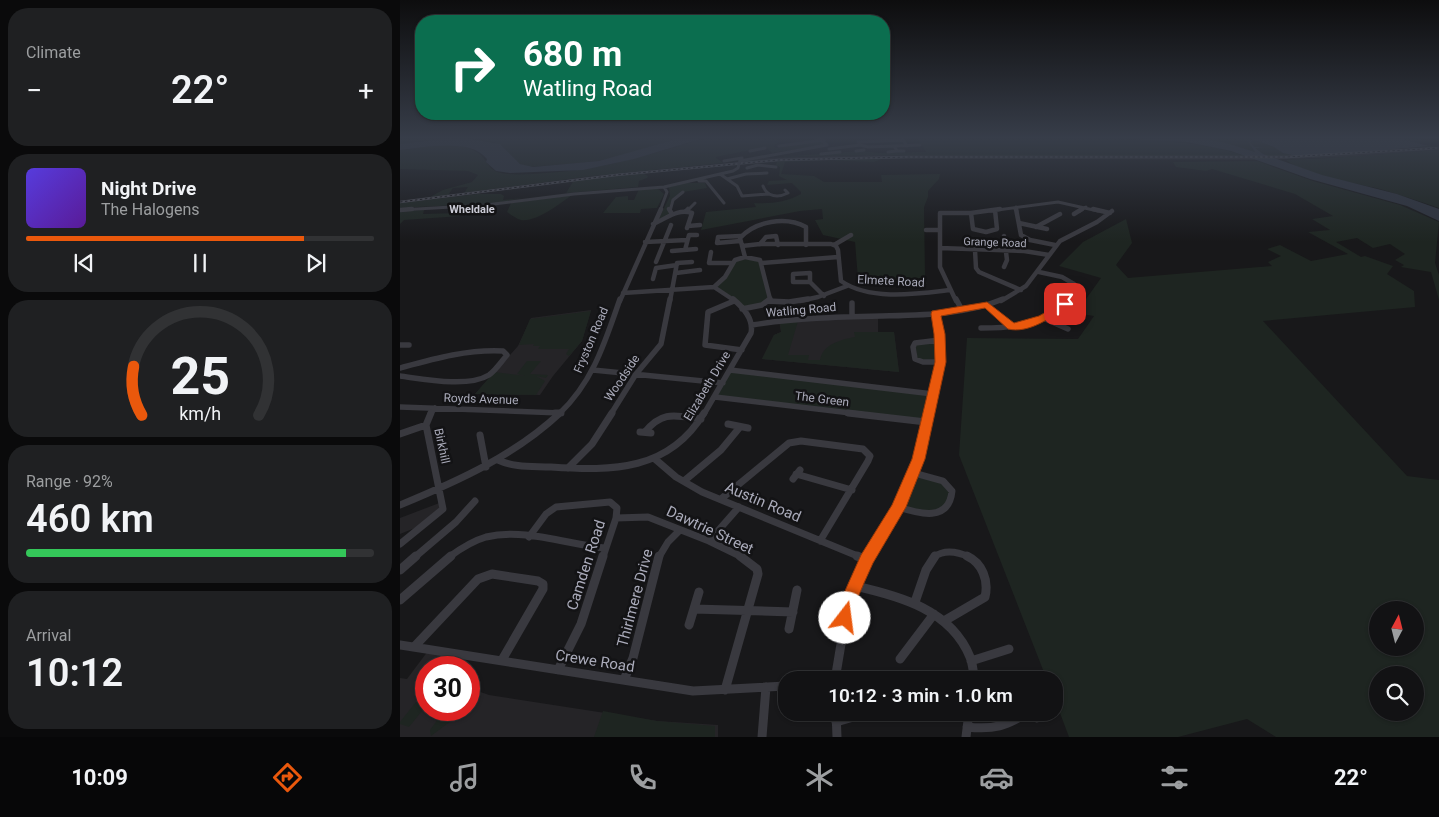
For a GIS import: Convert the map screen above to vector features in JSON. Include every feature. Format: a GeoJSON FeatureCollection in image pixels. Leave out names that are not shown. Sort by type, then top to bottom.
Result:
{"type":"FeatureCollection","features":[{"type":"Feature","properties":{"kind":"street"},"geometry":{"type":"LineString","coordinates":[[726,179],[762,173]]}},
{"type":"Feature","properties":{"kind":"street"},"geometry":{"type":"LineString","coordinates":[[767,173],[764,189],[769,194],[775,197],[785,196],[788,193],[785,190]]}},
{"type":"Feature","properties":{"kind":"street"},"geometry":{"type":"LineString","coordinates":[[400,210],[486,205],[574,194],[664,186],[720,174],[736,185],[742,196],[769,194]]}},
{"type":"Feature","properties":{"kind":"street"},"geometry":{"type":"LineString","coordinates":[[682,182],[706,181],[710,188],[723,198],[724,203]]}},
{"type":"Feature","properties":{"kind":"street","name":"Fryston Road"},"geometry":{"type":"LineString","coordinates":[[400,505],[440,490],[486,467],[527,442],[561,413],[593,370],[623,293],[667,194],[664,186]]}},
{"type":"Feature","properties":{"kind":"street"},"geometry":{"type":"LineString","coordinates":[[672,214],[669,209],[670,204],[683,192]]}},
{"type":"Feature","properties":{"kind":"street"},"geometry":{"type":"LineString","coordinates":[[1055,208],[1063,202]]}},
{"type":"Feature","properties":{"kind":"street"},"geometry":{"type":"LineString","coordinates":[[962,310],[950,290],[940,267],[940,213],[971,213],[1063,202],[1086,207]]}},
{"type":"Feature","properties":{"kind":"street"},"geometry":{"type":"LineString","coordinates":[[653,224],[672,214],[686,211],[695,203]]}},
{"type":"Feature","properties":{"kind":"street"},"geometry":{"type":"LineString","coordinates":[[483,210],[486,205]]}},
{"type":"Feature","properties":{"kind":"street"},"geometry":{"type":"LineString","coordinates":[[1030,205],[1040,208]]}},
{"type":"Feature","properties":{"kind":"street"},"geometry":{"type":"LineString","coordinates":[[1016,207],[1023,238],[1055,245]]}},
{"type":"Feature","properties":{"kind":"street"},"geometry":{"type":"LineString","coordinates":[[1074,214],[1086,207]]}},
{"type":"Feature","properties":{"kind":"street","name":"Watling Road"},"geometry":{"type":"LineString","coordinates":[[752,325],[780,320],[936,314],[987,305],[1004,299],[1021,290],[1039,272],[1055,245],[1111,212],[1086,207]]}},
{"type":"Feature","properties":{"kind":"street"},"geometry":{"type":"LineString","coordinates":[[476,210],[491,210]]}},
{"type":"Feature","properties":{"kind":"street"},"geometry":{"type":"LineString","coordinates":[[971,213],[973,229],[980,232],[990,232],[997,227],[995,210]]}},
{"type":"Feature","properties":{"kind":"street"},"geometry":{"type":"LineString","coordinates":[[686,211],[692,214],[688,227],[700,225]]}},
{"type":"Feature","properties":{"kind":"street"},"geometry":{"type":"LineString","coordinates":[[1036,227],[1060,214]]}},
{"type":"Feature","properties":{"kind":"street"},"geometry":{"type":"LineString","coordinates":[[741,241],[751,228],[776,222],[792,221],[806,228],[806,245]]}},
{"type":"Feature","properties":{"kind":"street"},"geometry":{"type":"LineString","coordinates":[[1019,223],[1046,229]]}},
{"type":"Feature","properties":{"kind":"street"},"geometry":{"type":"LineString","coordinates":[[659,259],[672,226]]}},
{"type":"Feature","properties":{"kind":"street"},"geometry":{"type":"LineString","coordinates":[[926,230],[940,230]]}},
{"type":"Feature","properties":{"kind":"street"},"geometry":{"type":"LineString","coordinates":[[685,250],[689,235],[697,235]]}},
{"type":"Feature","properties":{"kind":"street"},"geometry":{"type":"LineString","coordinates":[[760,244],[766,236],[774,235],[778,244]]}},
{"type":"Feature","properties":{"kind":"street"},"geometry":{"type":"LineString","coordinates":[[718,236],[760,244],[806,245],[834,244],[851,235]]}},
{"type":"Feature","properties":{"kind":"street"},"geometry":{"type":"LineString","coordinates":[[1004,236],[1007,251],[1007,260],[1004,267]]}},
{"type":"Feature","properties":{"kind":"street"},"geometry":{"type":"LineString","coordinates":[[645,242],[687,240]]}},
{"type":"Feature","properties":{"kind":"street"},"geometry":{"type":"LineString","coordinates":[[741,241],[745,257]]}},
{"type":"Feature","properties":{"kind":"street","name":"Elmete Road"},"geometry":{"type":"LineString","coordinates":[[834,244],[838,250],[840,278],[847,286],[862,292],[930,293],[950,290]]}},
{"type":"Feature","properties":{"kind":"street","name":"Grange Road"},"geometry":{"type":"LineString","coordinates":[[940,248],[1049,255]]}},
{"type":"Feature","properties":{"kind":"street"},"geometry":{"type":"LineString","coordinates":[[672,251],[696,249]]}},
{"type":"Feature","properties":{"kind":"street"},"geometry":{"type":"LineString","coordinates":[[975,250],[976,268],[979,272],[1021,290]]}},
{"type":"Feature","properties":{"kind":"street"},"geometry":{"type":"LineString","coordinates":[[709,253],[709,263],[732,263],[745,257],[758,259],[762,263],[770,296],[768,301]]}},
{"type":"Feature","properties":{"kind":"street"},"geometry":{"type":"LineString","coordinates":[[762,263],[838,257]]}},
{"type":"Feature","properties":{"kind":"street"},"geometry":{"type":"LineString","coordinates":[[653,279],[656,268],[692,262]]}},
{"type":"Feature","properties":{"kind":"street"},"geometry":{"type":"LineString","coordinates":[[714,287],[725,277],[732,263]]}},
{"type":"Feature","properties":{"kind":"street","name":"Woodside"},"geometry":{"type":"LineString","coordinates":[[568,468],[601,431],[636,374],[660,344],[677,264]]}},
{"type":"Feature","properties":{"kind":"street"},"geometry":{"type":"LineString","coordinates":[[676,273],[700,270]]}},
{"type":"Feature","properties":{"kind":"street"},"geometry":{"type":"LineString","coordinates":[[981,328],[1024,325],[1043,318],[1065,304],[1075,286],[1068,279],[1039,272]]}},
{"type":"Feature","properties":{"kind":"street"},"geometry":{"type":"LineString","coordinates":[[810,282],[824,296]]}},
{"type":"Feature","properties":{"kind":"street"},"geometry":{"type":"LineString","coordinates":[[742,310],[757,307],[768,301],[798,302],[824,296],[847,286]]}},
{"type":"Feature","properties":{"kind":"street"},"geometry":{"type":"LineString","coordinates":[[623,293],[714,287],[734,301],[752,325]]}},
{"type":"Feature","properties":{"kind":"street"},"geometry":{"type":"LineString","coordinates":[[734,301],[708,312],[704,340],[705,345],[711,347],[742,350]]}},
{"type":"Feature","properties":{"kind":"street","name":"Watling Road"},"geometry":{"type":"LineString","coordinates":[[852,303],[852,316]]}},
{"type":"Feature","properties":{"kind":"street"},"geometry":{"type":"LineString","coordinates":[[987,305],[1012,327]]}},
{"type":"Feature","properties":{"kind":"street"},"geometry":{"type":"LineString","coordinates":[[837,671],[848,602],[867,560],[898,507],[914,473],[940,362],[940,340],[936,314]]}},
{"type":"Feature","properties":{"kind":"street"},"geometry":{"type":"LineString","coordinates":[[1043,318],[1068,329]]}},
{"type":"Feature","properties":{"kind":"street","name":"Elizabeth Drive"},"geometry":{"type":"LineString","coordinates":[[498,460],[505,464],[620,469],[655,459],[685,440],[701,419],[749,339],[752,325]]}},
{"type":"Feature","properties":{"kind":"street"},"geometry":{"type":"LineString","coordinates":[[940,340],[921,341],[915,343],[913,347],[914,359],[918,362],[940,362]]}},
{"type":"Feature","properties":{"kind":"street"},"geometry":{"type":"LineString","coordinates":[[400,345],[409,345]]}},
{"type":"Feature","properties":{"kind":"street"},"geometry":{"type":"LineString","coordinates":[[400,368],[432,360],[480,352],[499,350],[507,355],[491,373],[478,379],[429,380],[400,376]]}},
{"type":"Feature","properties":{"kind":"street"},"geometry":{"type":"LineString","coordinates":[[593,370],[723,384]]}},
{"type":"Feature","properties":{"kind":"street","name":"The Green"},"geometry":{"type":"LineString","coordinates":[[730,370],[933,394]]}},
{"type":"Feature","properties":{"kind":"street","name":"The Green"},"geometry":{"type":"LineString","coordinates":[[715,397],[926,422]]}},
{"type":"Feature","properties":{"kind":"street","name":"Royds Avenue"},"geometry":{"type":"LineString","coordinates":[[400,407],[561,413]]}},
{"type":"Feature","properties":{"kind":"street","name":"Birkhill"},"geometry":{"type":"LineString","coordinates":[[400,544],[443,509],[426,425],[429,415],[435,408]]}},
{"type":"Feature","properties":{"kind":"street"},"geometry":{"type":"LineString","coordinates":[[645,432],[656,419],[662,416],[701,419]]}},
{"type":"Feature","properties":{"kind":"street"},"geometry":{"type":"LineString","coordinates":[[684,481],[721,450],[744,427],[728,424]]}},
{"type":"Feature","properties":{"kind":"street"},"geometry":{"type":"LineString","coordinates":[[400,434],[426,425]]}},
{"type":"Feature","properties":{"kind":"street"},"geometry":{"type":"LineString","coordinates":[[480,435],[486,467]]}},
{"type":"Feature","properties":{"kind":"street"},"geometry":{"type":"LineString","coordinates":[[721,500],[788,443],[801,441],[857,447],[868,452],[870,456],[868,461],[820,541]]}},
{"type":"Feature","properties":{"kind":"street","name":"Austin Road"},"geometry":{"type":"LineString","coordinates":[[655,459],[661,466],[684,481],[721,500],[867,560]]}},
{"type":"Feature","properties":{"kind":"street"},"geometry":{"type":"LineString","coordinates":[[898,507],[914,512],[938,512],[944,510],[951,501],[952,491],[943,481],[914,473]]}},
{"type":"Feature","properties":{"kind":"street"},"geometry":{"type":"LineString","coordinates":[[796,475],[852,490]]}},
{"type":"Feature","properties":{"kind":"street"},"geometry":{"type":"LineString","coordinates":[[400,570],[456,522],[475,501]]}},
{"type":"Feature","properties":{"kind":"street","name":"Camden Road"},"geometry":{"type":"LineString","coordinates":[[530,537],[546,514],[556,507],[610,502],[617,508],[616,518],[604,548],[581,624],[558,670]]}},
{"type":"Feature","properties":{"kind":"street"},"geometry":{"type":"LineString","coordinates":[[708,541],[739,507]]}},
{"type":"Feature","properties":{"kind":"street","name":"Dawtrie Street"},"geometry":{"type":"LineString","coordinates":[[616,518],[648,517],[708,541],[746,559],[757,569],[758,574],[725,690]]}},
{"type":"Feature","properties":{"kind":"street","name":"Thirlmere Drive"},"geometry":{"type":"LineString","coordinates":[[624,680],[633,658],[660,553],[662,548],[680,530]]}},
{"type":"Feature","properties":{"kind":"street"},"geometry":{"type":"LineString","coordinates":[[400,600],[452,555],[481,539],[497,535],[530,537],[604,548]]}},
{"type":"Feature","properties":{"kind":"street"},"geometry":{"type":"LineString","coordinates":[[915,602],[931,561],[936,555],[945,552],[974,560],[980,565],[984,575],[987,589],[985,597],[944,621]]}},
{"type":"Feature","properties":{"kind":"street"},"geometry":{"type":"LineString","coordinates":[[414,646],[478,579],[492,574],[538,581],[543,584],[543,589],[502,660]]}},
{"type":"Feature","properties":{"kind":"street"},"geometry":{"type":"LineString","coordinates":[[855,586],[884,592],[915,602],[944,621],[958,638],[971,661],[973,671]]}},
{"type":"Feature","properties":{"kind":"street"},"geometry":{"type":"LineString","coordinates":[[789,629],[798,590]]}},
{"type":"Feature","properties":{"kind":"street"},"geometry":{"type":"LineString","coordinates":[[689,625],[699,592]]}},
{"type":"Feature","properties":{"kind":"street"},"geometry":{"type":"LineString","coordinates":[[694,609],[748,609],[793,612]]}},
{"type":"Feature","properties":{"kind":"street"},"geometry":{"type":"LineString","coordinates":[[900,659],[934,614]]}},
{"type":"Feature","properties":{"kind":"street","name":"Crewe Road"},"geometry":{"type":"LineString","coordinates":[[400,644],[693,690],[778,686]]}},
{"type":"Feature","properties":{"kind":"street"},"geometry":{"type":"LineString","coordinates":[[971,661],[993,656],[1009,648]]}},
{"type":"Feature","properties":{"kind":"street"},"geometry":{"type":"LineString","coordinates":[[762,737],[766,687]]}},
{"type":"Feature","properties":{"kind":"street"},"geometry":{"type":"LineString","coordinates":[[836,721],[837,737]]}},
{"type":"Feature","properties":{"kind":"street"},"geometry":{"type":"LineString","coordinates":[[966,732],[995,729],[1016,721]]}},
{"type":"Feature","properties":{"kind":"shaded area"},"geometry":{"type":"Polygon","coordinates":[[[474,173],[620,173],[464,193],[468,187],[453,188],[448,195],[430,197],[443,190],[472,182],[478,175],[474,173]]]}},
{"type":"Feature","properties":{"kind":"shaded area"},"geometry":{"type":"Polygon","coordinates":[[[634,173],[400,203],[400,202],[584,177],[634,173]]]}},
{"type":"Feature","properties":{"kind":"shaded area"},"geometry":{"type":"Polygon","coordinates":[[[638,173],[648,176],[639,181],[638,187],[566,193],[574,180],[638,173]]]}},
{"type":"Feature","properties":{"kind":"shaded area"},"geometry":{"type":"Polygon","coordinates":[[[781,173],[814,176],[824,182],[882,182],[881,175],[940,174],[939,179],[928,191],[924,207],[925,275],[927,284],[868,282],[858,279],[855,242],[823,235],[815,220],[823,219],[822,209],[800,211],[701,230],[706,212],[756,207],[754,203],[779,202],[801,194],[792,183],[767,185],[769,181],[787,180],[779,176],[781,173]]]}},
{"type":"Feature","properties":{"kind":"shaded area"},"geometry":{"type":"Polygon","coordinates":[[[1227,173],[1292,173],[1400,205],[1439,222],[1435,263],[1439,275],[1439,300],[1431,272],[1401,267],[1404,265],[1395,260],[1405,254],[1390,244],[1373,248],[1357,238],[1336,242],[1361,257],[1365,256],[1393,266],[1387,274],[1414,291],[1415,307],[1263,321],[1407,476],[1439,480],[1439,737],[1276,737],[1247,719],[1178,737],[1069,737],[1063,721],[1063,671],[1043,671],[959,455],[967,338],[1078,339],[1094,316],[1076,313],[1101,278],[1059,266],[1083,242],[1126,219],[1132,243],[1116,265],[1128,278],[1272,266],[1268,262],[1281,256],[1267,249],[1280,245],[1311,261],[1348,254],[1308,232],[1330,230],[1312,219],[1333,216],[1295,194],[1227,173]]]}},
{"type":"Feature","properties":{"kind":"shaded area"},"geometry":{"type":"Polygon","coordinates":[[[1294,173],[1317,173],[1397,194],[1439,209],[1439,221],[1407,206],[1294,173]]]}},
{"type":"Feature","properties":{"kind":"shaded area"},"geometry":{"type":"Polygon","coordinates":[[[1315,173],[1439,173],[1439,208],[1380,189],[1315,173]]]}},
{"type":"Feature","properties":{"kind":"shaded area"},"geometry":{"type":"Polygon","coordinates":[[[683,183],[705,183],[707,188],[683,192],[670,204],[670,214],[657,222],[670,196],[669,187],[683,183]]]}},
{"type":"Feature","properties":{"kind":"shaded area"},"geometry":{"type":"Polygon","coordinates":[[[657,188],[664,194],[657,208],[641,209],[640,213],[603,213],[616,197],[628,196],[628,200],[634,200],[639,189],[657,188]]]}},
{"type":"Feature","properties":{"kind":"shaded area"},"geometry":{"type":"Polygon","coordinates":[[[477,194],[501,194],[504,196],[503,200],[523,198],[496,203],[400,208],[400,203],[477,194]]]}},
{"type":"Feature","properties":{"kind":"shaded area"},"geometry":{"type":"Polygon","coordinates":[[[572,195],[548,212],[527,220],[516,218],[507,212],[511,203],[572,195]]]}},
{"type":"Feature","properties":{"kind":"shaded area"},"geometry":{"type":"Polygon","coordinates":[[[424,210],[423,214],[458,213],[461,216],[404,220],[400,224],[400,211],[424,210]]]}},
{"type":"Feature","properties":{"kind":"shaded area"},"geometry":{"type":"Polygon","coordinates":[[[740,259],[760,260],[768,301],[742,309],[714,287],[732,265],[740,259]]]}},
{"type":"Feature","properties":{"kind":"shaded area"},"geometry":{"type":"Polygon","coordinates":[[[591,310],[582,341],[540,395],[475,394],[518,346],[531,318],[591,310]]]}},
{"type":"Feature","properties":{"kind":"shaded area"},"geometry":{"type":"Polygon","coordinates":[[[591,311],[582,341],[569,356],[566,354],[569,349],[538,349],[540,346],[533,346],[534,344],[519,345],[530,319],[591,311]]]}},
{"type":"Feature","properties":{"kind":"shaded area"},"geometry":{"type":"Polygon","coordinates":[[[878,315],[878,333],[894,332],[899,372],[762,359],[774,335],[781,332],[779,320],[878,315]]]}},
{"type":"Feature","properties":{"kind":"shaded area"},"geometry":{"type":"Polygon","coordinates":[[[798,321],[788,355],[809,355],[808,360],[820,360],[828,346],[838,341],[855,337],[854,332],[894,332],[899,372],[762,359],[774,335],[781,332],[780,322],[798,321]]]}},
{"type":"Feature","properties":{"kind":"shaded area"},"geometry":{"type":"Polygon","coordinates":[[[940,340],[940,362],[918,362],[915,343],[940,340]]]}},
{"type":"Feature","properties":{"kind":"shaded area"},"geometry":{"type":"Polygon","coordinates":[[[527,361],[541,361],[530,374],[548,375],[546,378],[536,376],[545,381],[536,395],[475,394],[494,372],[525,376],[517,374],[527,361]]]}},
{"type":"Feature","properties":{"kind":"shaded area"},"geometry":{"type":"Polygon","coordinates":[[[730,370],[933,394],[926,422],[715,397],[730,370]]]}},
{"type":"Feature","properties":{"kind":"shaded area"},"geometry":{"type":"Polygon","coordinates":[[[914,473],[943,481],[952,497],[938,512],[899,507],[914,473]]]}},
{"type":"Feature","properties":{"kind":"shaded area"},"geometry":{"type":"Polygon","coordinates":[[[442,502],[443,509],[425,524],[400,534],[400,518],[442,502]]]}},
{"type":"Feature","properties":{"kind":"shaded area"},"geometry":{"type":"Polygon","coordinates":[[[428,651],[452,656],[424,656],[428,651]]]}},
{"type":"Feature","properties":{"kind":"shaded area"},"geometry":{"type":"Polygon","coordinates":[[[415,668],[415,721],[480,721],[480,692],[489,695],[657,721],[718,725],[718,737],[400,737],[400,678],[407,679],[415,668]]]}},
{"type":"Feature","properties":{"kind":"shaded area"},"geometry":{"type":"Polygon","coordinates":[[[415,703],[415,720],[409,727],[400,724],[415,703]]]}},
{"type":"Feature","properties":{"kind":"shaded area"},"geometry":{"type":"Polygon","coordinates":[[[603,711],[657,721],[715,726],[715,737],[594,737],[603,711]]]}},
{"type":"Feature","properties":{"kind":"shaded area"},"geometry":{"type":"Polygon","coordinates":[[[437,721],[451,721],[431,736],[430,730],[437,721]]]}},
{"type":"Feature","properties":{"kind":"railway"},"geometry":{"type":"LineString","coordinates":[[400,202],[633,173]]}},
{"type":"Feature","properties":{"kind":"district","name":"Wheldale"},"geometry":{"type":"Point","coordinates":[472,209]}},
{"type":"Feature","properties":{"kind":"route"},"geometry":{"type":"LineString","coordinates":[[845,618],[848,602],[856,583],[898,507],[914,473],[940,362],[936,314],[987,305],[1012,327],[1034,322],[1065,304]]}}]}
